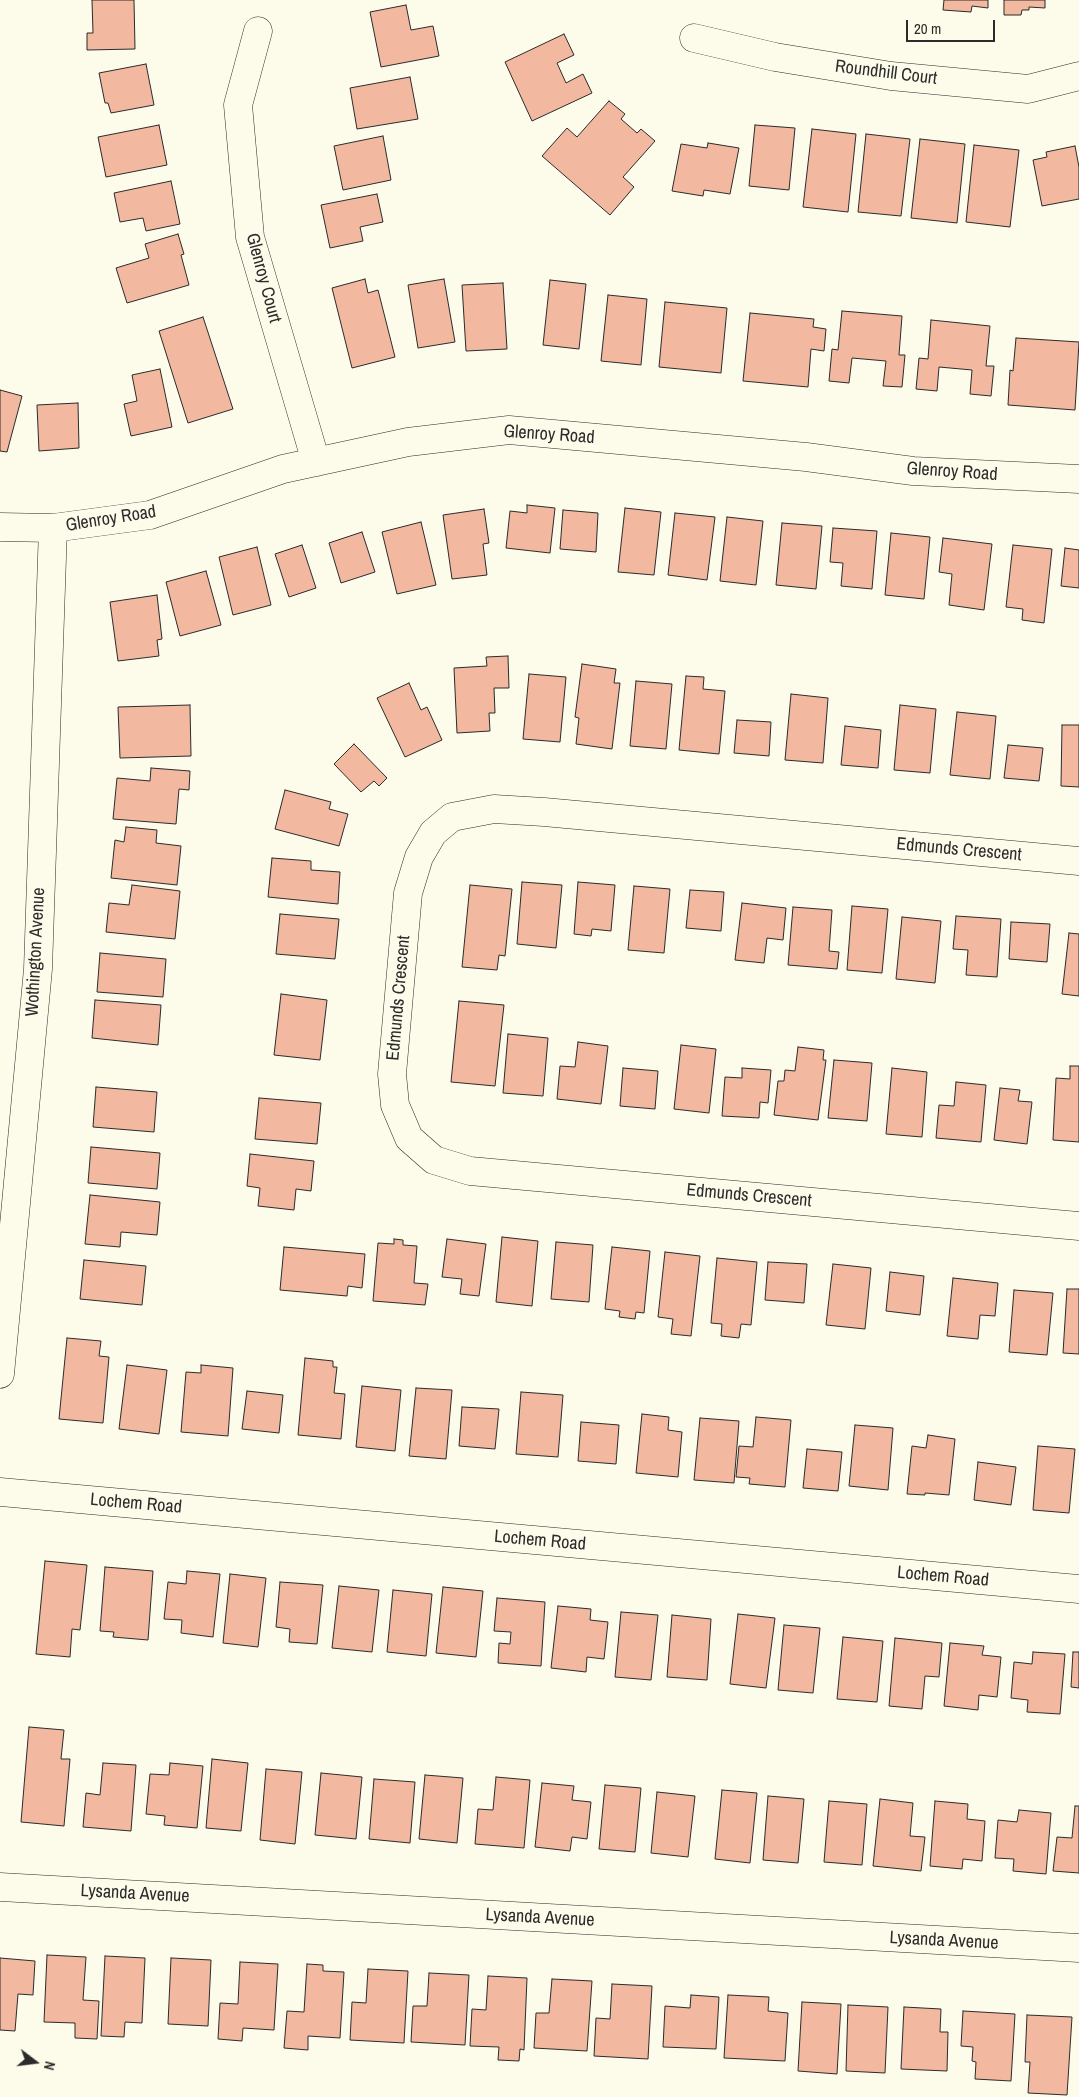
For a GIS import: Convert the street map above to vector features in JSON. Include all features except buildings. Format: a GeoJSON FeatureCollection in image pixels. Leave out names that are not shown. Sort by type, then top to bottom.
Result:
{"type":"FeatureCollection","features":[{"type":"Feature","properties":{"kind":"street","name":"Glenroy Court"},"geometry":{"type":"LineString","coordinates":[[258,31],[238,105],[250,237],[316,462]]}},
{"type":"Feature","properties":{"kind":"street","name":"Roundhill Court"},"geometry":{"type":"LineString","coordinates":[[694,38],[775,57],[891,76],[1028,88],[1079,76]]}},
{"type":"Feature","properties":{"kind":"street","name":"Glenroy Road"},"geometry":{"type":"LineString","coordinates":[[0,527],[54,528],[150,515],[283,469],[408,442],[509,430],[796,456],[913,470],[1079,479]]}},
{"type":"Feature","properties":{"kind":"street","name":"Wothington Avenue"},"geometry":{"type":"LineString","coordinates":[[0,1374],[38,969],[54,528]]}},
{"type":"Feature","properties":{"kind":"street","name":"Edmunds Crescent"},"geometry":{"type":"LineString","coordinates":[[1079,861],[544,812],[494,809],[452,817],[433,833],[419,857],[408,893],[392,1074],[395,1105],[409,1138],[434,1160],[470,1171],[1079,1226]]}},
{"type":"Feature","properties":{"kind":"street","name":"Lochem Road"},"geometry":{"type":"LineString","coordinates":[[0,1492],[1079,1589]]}},
{"type":"Feature","properties":{"kind":"street","name":"Lysanda Avenue"},"geometry":{"type":"LineString","coordinates":[[0,1887],[1079,1948]]}}]}
